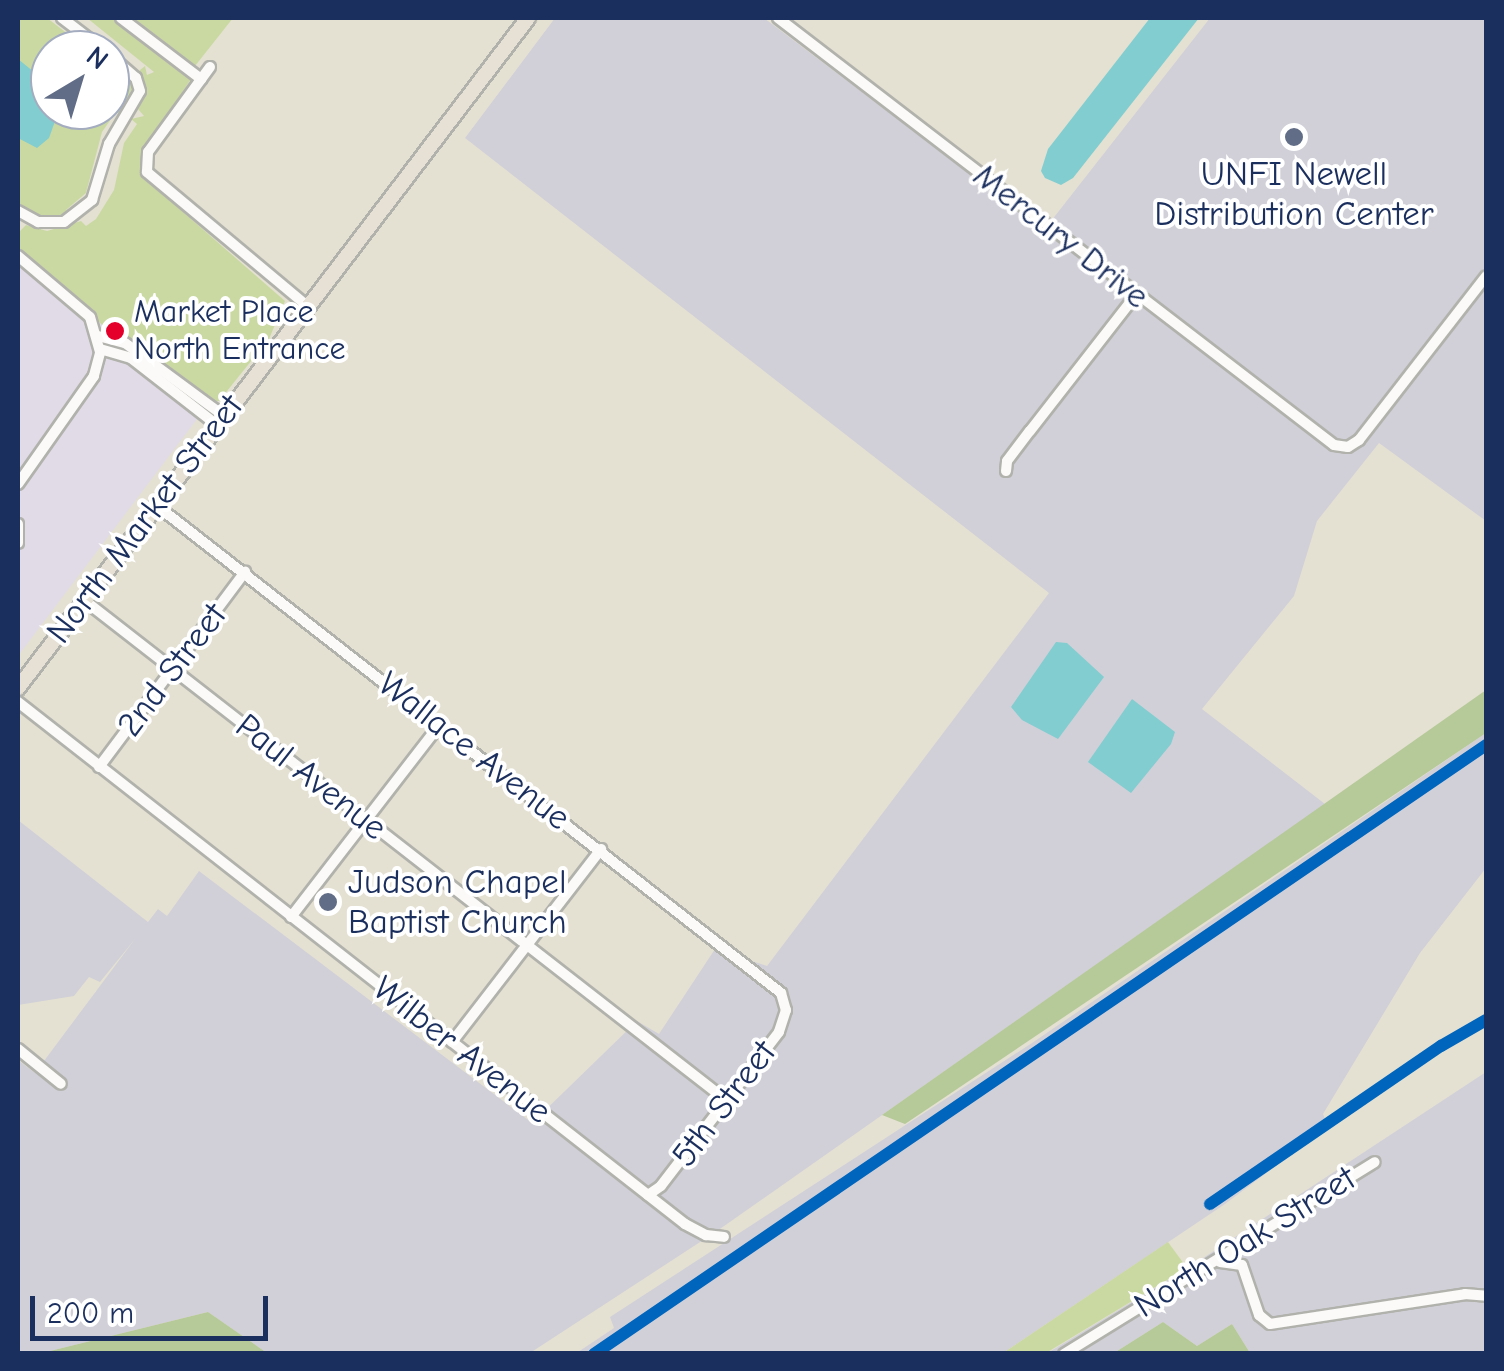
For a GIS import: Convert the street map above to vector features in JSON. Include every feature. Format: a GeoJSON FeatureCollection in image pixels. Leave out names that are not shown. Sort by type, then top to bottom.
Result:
{"type":"FeatureCollection","features":[{"type":"Feature","properties":{"kind":"main road","name":"North Market Street"},"geometry":{"type":"LineString","coordinates":[[18,688],[528,18]]}},
{"type":"Feature","properties":{"kind":"street"},"geometry":{"type":"LineString","coordinates":[[121,18],[201,79]]}},
{"type":"Feature","properties":{"kind":"street","name":"Mercury Drive"},"geometry":{"type":"LineString","coordinates":[[778,18],[1334,445],[1348,446],[1366,431],[1486,276]]}},
{"type":"Feature","properties":{"kind":"street"},"geometry":{"type":"LineString","coordinates":[[210,67],[148,152],[147,172],[307,306]]}},
{"type":"Feature","properties":{"kind":"street"},"geometry":{"type":"LineString","coordinates":[[130,73],[140,91],[130,108]]}},
{"type":"Feature","properties":{"kind":"street"},"geometry":{"type":"LineString","coordinates":[[18,211],[38,222],[64,222],[92,200],[117,130]]}},
{"type":"Feature","properties":{"kind":"street"},"geometry":{"type":"LineString","coordinates":[[18,256],[84,310],[100,348],[94,376],[18,484]]}},
{"type":"Feature","properties":{"kind":"street"},"geometry":{"type":"LineString","coordinates":[[1006,472],[1022,442],[1136,294]]}},
{"type":"Feature","properties":{"kind":"street"},"geometry":{"type":"LineString","coordinates":[[98,336],[125,342],[220,420]]}},
{"type":"Feature","properties":{"kind":"street"},"geometry":{"type":"LineString","coordinates":[[100,348],[130,358],[220,420]]}},
{"type":"Feature","properties":{"kind":"street","name":"Wallace Avenue"},"geometry":{"type":"LineString","coordinates":[[156,505],[774,985],[786,1004]]}},
{"type":"Feature","properties":{"kind":"street"},"geometry":{"type":"LineString","coordinates":[[18,524],[18,542]]}},
{"type":"Feature","properties":{"kind":"street","name":"2nd Street"},"geometry":{"type":"LineString","coordinates":[[100,768],[245,572]]}},
{"type":"Feature","properties":{"kind":"street","name":"Paul Avenue"},"geometry":{"type":"LineString","coordinates":[[84,600],[726,1100]]}},
{"type":"Feature","properties":{"kind":"street","name":"Wilber Avenue"},"geometry":{"type":"LineString","coordinates":[[18,702],[648,1195],[695,1230],[724,1237]]}},
{"type":"Feature","properties":{"kind":"street"},"geometry":{"type":"LineString","coordinates":[[291,917],[440,724]]}},
{"type":"Feature","properties":{"kind":"street"},"geometry":{"type":"LineString","coordinates":[[452,1042],[600,850]]}},
{"type":"Feature","properties":{"kind":"street","name":"5th Street"},"geometry":{"type":"LineString","coordinates":[[648,1195],[661,1186],[779,1032],[786,1004]]}},
{"type":"Feature","properties":{"kind":"street"},"geometry":{"type":"LineString","coordinates":[[18,1049],[61,1084]]}},
{"type":"Feature","properties":{"kind":"street","name":"North Oak Street"},"geometry":{"type":"LineString","coordinates":[[1064,1354],[1220,1262],[1375,1162]]}},
{"type":"Feature","properties":{"kind":"street"},"geometry":{"type":"LineString","coordinates":[[1220,1262],[1242,1266],[1259,1315],[1270,1324],[1466,1294],[1486,1296]]}},
{"type":"Feature","properties":{"kind":"shaded area"},"geometry":{"type":"Polygon","coordinates":[[[555,18],[764,18],[1044,230],[1210,18],[1486,18],[1486,521],[1379,443],[1317,521],[1294,596],[1202,709],[1325,804],[717,1231],[530,1353],[267,1353],[208,1312],[42,1353],[18,1353],[18,1060],[35,1073],[135,939],[100,982],[89,977],[74,996],[18,1005],[18,820],[148,922],[158,909],[167,916],[199,871],[532,1123],[637,1021],[659,1034],[715,949],[767,966],[1049,593],[465,138],[555,18]]]}},
{"type":"Feature","properties":{"kind":"shaded area"},"geometry":{"type":"Polygon","coordinates":[[[18,238],[216,394],[18,656],[18,238]]]}},
{"type":"Feature","properties":{"kind":"shaded area"},"geometry":{"type":"Polygon","coordinates":[[[1486,733],[1486,868],[1420,953],[1323,1114],[1328,1127],[1225,1204],[1003,1353],[575,1354],[614,1328],[610,1317],[1032,1043],[1486,733]]]}},
{"type":"Feature","properties":{"kind":"shaded area"},"geometry":{"type":"Polygon","coordinates":[[[1486,1072],[1486,1353],[1250,1353],[1232,1324],[1197,1346],[1163,1322],[1114,1353],[1046,1354],[1194,1264],[1486,1072]]]}},
{"type":"Feature","properties":{"kind":"green space"},"geometry":{"type":"Polygon","coordinates":[[[18,18],[47,18],[63,30],[30,30],[30,130],[103,130],[86,193],[66,210],[69,215],[43,220],[19,210],[18,18]]]}},
{"type":"Feature","properties":{"kind":"green space"},"geometry":{"type":"Polygon","coordinates":[[[87,18],[113,18],[128,30],[102,30],[87,18]]]}},
{"type":"Feature","properties":{"kind":"green space"},"geometry":{"type":"Polygon","coordinates":[[[131,18],[196,19],[233,18],[195,66],[131,18]]]}},
{"type":"Feature","properties":{"kind":"green space"},"geometry":{"type":"Polygon","coordinates":[[[130,31],[191,79],[142,153],[144,178],[285,301],[269,339],[219,401],[209,401],[129,340],[105,329],[86,305],[18,251],[18,224],[20,231],[26,225],[47,231],[81,221],[86,226],[96,219],[114,190],[124,143],[137,124],[131,119],[144,116],[138,109],[143,92],[140,70],[145,66],[147,75],[154,72],[130,53],[130,31]]]}},
{"type":"Feature","properties":{"kind":"green space"},"geometry":{"type":"Polygon","coordinates":[[[1486,690],[1486,733],[905,1124],[882,1115],[1486,690]]]}},
{"type":"Feature","properties":{"kind":"green space"},"geometry":{"type":"Polygon","coordinates":[[[1168,1242],[1187,1268],[1046,1353],[1003,1353],[1168,1242]]]}},
{"type":"Feature","properties":{"kind":"green space"},"geometry":{"type":"Polygon","coordinates":[[[208,1312],[267,1353],[42,1353],[208,1312]]]}},
{"type":"Feature","properties":{"kind":"green space"},"geometry":{"type":"Polygon","coordinates":[[[1163,1322],[1197,1346],[1232,1324],[1250,1353],[1114,1353],[1163,1322]]]}},
{"type":"Feature","properties":{"kind":"water"},"geometry":{"type":"Polygon","coordinates":[[[1150,18],[1199,18],[1073,178],[1061,185],[1045,178],[1041,171],[1048,149],[1150,18]]]}},
{"type":"Feature","properties":{"kind":"water"},"geometry":{"type":"Polygon","coordinates":[[[18,59],[30,69],[30,130],[52,130],[37,148],[18,138],[18,59]]]}},
{"type":"Feature","properties":{"kind":"water"},"geometry":{"type":"Polygon","coordinates":[[[1056,642],[1067,643],[1104,677],[1058,739],[1022,720],[1011,707],[1056,642]]]}},
{"type":"Feature","properties":{"kind":"water"},"geometry":{"type":"Polygon","coordinates":[[[1132,699],[1175,732],[1171,744],[1131,793],[1088,762],[1132,699]]]}},
{"type":"Feature","properties":{"kind":"railway"},"geometry":{"type":"LineString","coordinates":[[1210,1204],[1441,1046],[1486,1020]]}},
{"type":"Feature","properties":{"kind":"transit line"},"geometry":{"type":"LineString","coordinates":[[594,1354],[1486,745]]}},
{"type":"Feature","properties":{"kind":"transit line"},"geometry":{"type":"LineString","coordinates":[[1210,1204],[1441,1046],[1486,1020]]}},
{"type":"Feature","properties":{"kind":"place","name":"UNFI Newell Distribution Center"},"geometry":{"type":"Point","coordinates":[1294,137]}},
{"type":"Feature","properties":{"kind":"place","name":"Market Place North Entrance"},"geometry":{"type":"Point","coordinates":[115,331]}},
{"type":"Feature","properties":{"kind":"place","name":"Judson Chapel Baptist Church"},"geometry":{"type":"Point","coordinates":[328,902]}}]}
